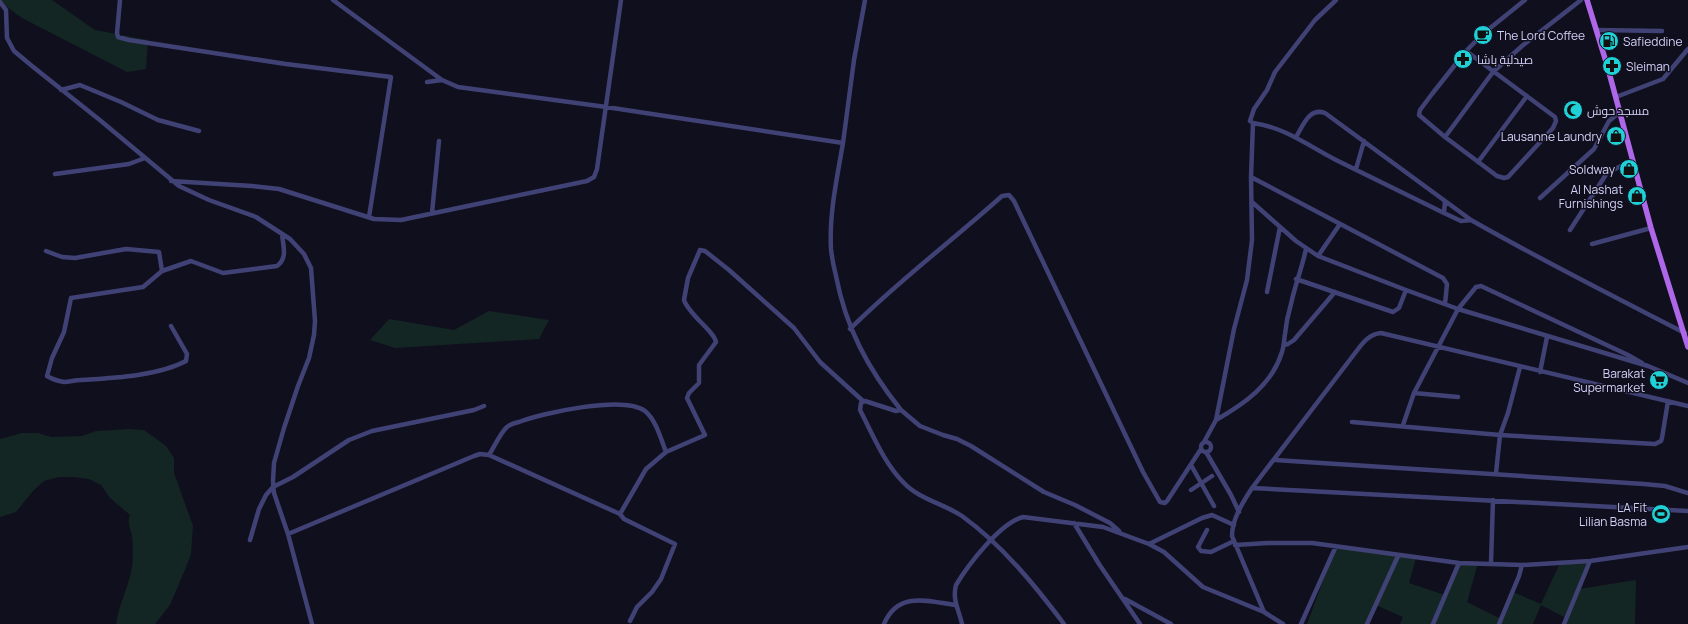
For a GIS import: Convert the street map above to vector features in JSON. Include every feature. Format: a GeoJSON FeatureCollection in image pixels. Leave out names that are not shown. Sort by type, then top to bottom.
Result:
{"type":"FeatureCollection","features":[{"type":"Feature","properties":{"kind":"main road"},"geometry":{"type":"LineString","coordinates":[[1587,0],[1616,97],[1651,228],[1685,333],[1688,347]]}},
{"type":"Feature","properties":{"kind":"street"},"geometry":{"type":"LineString","coordinates":[[120,0],[116,33],[118,37],[129,40],[286,64],[391,77],[369,217]]}},
{"type":"Feature","properties":{"kind":"street"},"geometry":{"type":"LineString","coordinates":[[333,0],[442,80],[458,86],[487,92],[606,107],[843,143]]}},
{"type":"Feature","properties":{"kind":"street"},"geometry":{"type":"LineString","coordinates":[[171,180],[279,189],[369,217],[387,220],[401,220],[590,180],[596,174],[597,169],[621,0]]}},
{"type":"Feature","properties":{"kind":"street"},"geometry":{"type":"LineString","coordinates":[[865,0],[854,60],[832,215],[831,250],[840,300],[850,329],[866,360],[901,410],[920,426],[957,439],[971,446],[1044,492],[1075,505],[1110,523],[1122,533]]}},
{"type":"Feature","properties":{"kind":"street"},"geometry":{"type":"LineString","coordinates":[[1238,512],[1231,495],[1201,445],[1216,420],[1234,329],[1247,280],[1252,240],[1251,177],[1253,123],[1250,121],[1251,114],[1267,90],[1275,72],[1315,20],[1336,0]]}},
{"type":"Feature","properties":{"kind":"street"},"geometry":{"type":"LineString","coordinates":[[1466,51],[1555,117],[1556,121],[1553,128],[1508,177],[1504,178],[1497,176],[1420,117],[1419,113],[1466,51],[1525,0]]}},
{"type":"Feature","properties":{"kind":"street"},"geometry":{"type":"LineString","coordinates":[[1445,137],[1493,72],[1522,46],[1581,0]]}},
{"type":"Feature","properties":{"kind":"street"},"geometry":{"type":"LineString","coordinates":[[0,2],[6,10],[7,38],[14,51],[61,90],[179,186],[198,196],[256,217],[290,239],[304,254],[311,268],[315,321],[313,343],[309,358],[296,390],[277,451],[273,470],[273,487],[288,534],[312,624]]}},
{"type":"Feature","properties":{"kind":"street"},"geometry":{"type":"LineString","coordinates":[[1596,30],[1662,31]]}},
{"type":"Feature","properties":{"kind":"street"},"geometry":{"type":"LineString","coordinates":[[0,33],[6,32]]}},
{"type":"Feature","properties":{"kind":"street"},"geometry":{"type":"LineString","coordinates":[[1616,97],[1663,79],[1688,49]]}},
{"type":"Feature","properties":{"kind":"street"},"geometry":{"type":"LineString","coordinates":[[427,82],[442,80]]}},
{"type":"Feature","properties":{"kind":"street"},"geometry":{"type":"LineString","coordinates":[[61,90],[80,85],[121,102],[158,120],[199,131]]}},
{"type":"Feature","properties":{"kind":"street"},"geometry":{"type":"LineString","coordinates":[[1478,162],[1527,96]]}},
{"type":"Feature","properties":{"kind":"street"},"geometry":{"type":"LineString","coordinates":[[1296,137],[1310,116],[1316,111],[1321,111],[1335,119],[1471,220],[1533,256],[1601,289],[1685,333]]}},
{"type":"Feature","properties":{"kind":"street"},"geometry":{"type":"LineString","coordinates":[[1540,198],[1594,150],[1609,121],[1620,112]]}},
{"type":"Feature","properties":{"kind":"street"},"geometry":{"type":"LineString","coordinates":[[1253,123],[1264,125],[1296,137],[1356,169],[1461,221],[1471,220]]}},
{"type":"Feature","properties":{"kind":"street"},"geometry":{"type":"LineString","coordinates":[[432,213],[439,141]]}},
{"type":"Feature","properties":{"kind":"street"},"geometry":{"type":"LineString","coordinates":[[1356,169],[1364,141]]}},
{"type":"Feature","properties":{"kind":"street"},"geometry":{"type":"LineString","coordinates":[[55,174],[129,164],[145,158]]}},
{"type":"Feature","properties":{"kind":"street"},"geometry":{"type":"LineString","coordinates":[[1570,230],[1607,173],[1633,160]]}},
{"type":"Feature","properties":{"kind":"street"},"geometry":{"type":"LineString","coordinates":[[1251,177],[1443,278],[1447,284],[1445,304]]}},
{"type":"Feature","properties":{"kind":"street"},"geometry":{"type":"LineString","coordinates":[[850,329],[889,292],[933,254],[1002,196],[1009,195],[1014,201],[1143,472],[1160,502],[1165,503],[1167,501],[1191,465],[1204,450],[1210,449],[1212,428]]}},
{"type":"Feature","properties":{"kind":"street"},"geometry":{"type":"LineString","coordinates":[[1444,213],[1445,201]]}},
{"type":"Feature","properties":{"kind":"street"},"geometry":{"type":"LineString","coordinates":[[1252,202],[1306,249],[1318,256],[1458,309],[1547,337],[1648,366]]}},
{"type":"Feature","properties":{"kind":"street"},"geometry":{"type":"LineString","coordinates":[[1318,256],[1340,224]]}},
{"type":"Feature","properties":{"kind":"street"},"geometry":{"type":"LineString","coordinates":[[1267,292],[1280,227]]}},
{"type":"Feature","properties":{"kind":"street"},"geometry":{"type":"LineString","coordinates":[[1592,244],[1651,228]]}},
{"type":"Feature","properties":{"kind":"street"},"geometry":{"type":"LineString","coordinates":[[171,326],[187,354],[186,361],[176,366],[146,373],[104,379],[65,382],[47,376],[52,358],[64,332],[71,298],[143,287],[162,272],[191,261],[223,273],[277,266],[283,262],[284,257],[282,234]]}},
{"type":"Feature","properties":{"kind":"street"},"geometry":{"type":"LineString","coordinates":[[46,251],[62,257],[75,258],[126,249],[159,252],[162,272]]}},
{"type":"Feature","properties":{"kind":"street"},"geometry":{"type":"LineString","coordinates":[[1216,420],[1240,406],[1264,384],[1278,364],[1284,345],[1296,279],[1303,263],[1306,249]]}},
{"type":"Feature","properties":{"kind":"street"},"geometry":{"type":"LineString","coordinates":[[620,514],[646,469],[666,452],[705,435],[687,398],[689,393],[699,383],[699,365],[716,341],[690,310],[684,298],[690,273],[701,250],[705,251],[729,270],[794,328],[820,362],[863,401],[895,411],[901,410]]}},
{"type":"Feature","properties":{"kind":"street"},"geometry":{"type":"LineString","coordinates":[[1296,279],[1393,312],[1399,308],[1406,290]]}},
{"type":"Feature","properties":{"kind":"street"},"geometry":{"type":"LineString","coordinates":[[1403,425],[1414,393],[1439,348],[1458,309],[1476,287],[1481,286],[1628,355],[1648,366],[1688,383]]}},
{"type":"Feature","properties":{"kind":"street"},"geometry":{"type":"LineString","coordinates":[[1284,345],[1294,340],[1335,292]]}},
{"type":"Feature","properties":{"kind":"street"},"geometry":{"type":"LineString","coordinates":[[1264,612],[1234,543],[1232,532],[1238,512],[1252,488],[1369,337],[1373,334],[1381,333],[1540,372],[1668,400],[1688,406]]}},
{"type":"Feature","properties":{"kind":"street"},"geometry":{"type":"LineString","coordinates":[[1540,372],[1547,337]]}},
{"type":"Feature","properties":{"kind":"street"},"geometry":{"type":"LineString","coordinates":[[1589,348],[1592,344],[1591,338]]}},
{"type":"Feature","properties":{"kind":"street"},"geometry":{"type":"LineString","coordinates":[[1496,473],[1500,435],[1508,413],[1520,367]]}},
{"type":"Feature","properties":{"kind":"street"},"geometry":{"type":"LineString","coordinates":[[1414,393],[1458,397]]}},
{"type":"Feature","properties":{"kind":"street"},"geometry":{"type":"LineString","coordinates":[[1352,422],[1403,425],[1500,435],[1655,444],[1661,441],[1662,438],[1668,400]]}},
{"type":"Feature","properties":{"kind":"street"},"geometry":{"type":"LineString","coordinates":[[863,401],[860,405],[860,410],[886,460],[902,481],[914,491],[955,512],[990,540],[1022,571],[1064,624]]}},
{"type":"Feature","properties":{"kind":"street"},"geometry":{"type":"LineString","coordinates":[[489,455],[507,426],[537,415],[580,408],[612,405],[637,407],[645,412],[655,425],[666,452]]}},
{"type":"Feature","properties":{"kind":"street"},"geometry":{"type":"LineString","coordinates":[[250,540],[259,509],[266,495],[273,487],[293,477],[349,440],[372,431],[474,410],[484,406]]}},
{"type":"Feature","properties":{"kind":"street"},"geometry":{"type":"LineString","coordinates":[[1204,442],[1210,444]]}},
{"type":"Feature","properties":{"kind":"street"},"geometry":{"type":"LineString","coordinates":[[288,534],[474,456],[480,454],[489,455],[620,514],[624,519],[675,544],[661,579],[652,592],[637,607],[630,621]]}},
{"type":"Feature","properties":{"kind":"street"},"geometry":{"type":"LineString","coordinates":[[1275,460],[1496,473],[1644,484],[1665,486],[1688,493]]}},
{"type":"Feature","properties":{"kind":"street"},"geometry":{"type":"LineString","coordinates":[[1191,465],[1214,506]]}},
{"type":"Feature","properties":{"kind":"street"},"geometry":{"type":"LineString","coordinates":[[1191,490],[1212,476]]}},
{"type":"Feature","properties":{"kind":"street"},"geometry":{"type":"LineString","coordinates":[[1252,488],[1688,511]]}},
{"type":"Feature","properties":{"kind":"street"},"geometry":{"type":"LineString","coordinates":[[1491,563],[1493,500]]}},
{"type":"Feature","properties":{"kind":"street"},"geometry":{"type":"LineString","coordinates":[[1149,544],[1202,518],[1212,515],[1234,525]]}},
{"type":"Feature","properties":{"kind":"street"},"geometry":{"type":"LineString","coordinates":[[962,624],[955,605],[954,593],[956,585],[990,540],[1016,518],[1023,517],[1103,527],[1149,544],[1164,552],[1203,587],[1264,612],[1283,624]]}},
{"type":"Feature","properties":{"kind":"street"},"geometry":{"type":"LineString","coordinates":[[1074,523],[1099,564],[1140,624]]}},
{"type":"Feature","properties":{"kind":"street"},"geometry":{"type":"LineString","coordinates":[[1207,530],[1198,547],[1200,551],[1211,552],[1234,543],[1312,543],[1398,556],[1459,563],[1491,563],[1522,566],[1590,561],[1688,547]]}},
{"type":"Feature","properties":{"kind":"street"},"geometry":{"type":"LineString","coordinates":[[1301,624],[1336,546]]}},
{"type":"Feature","properties":{"kind":"street"},"geometry":{"type":"LineString","coordinates":[[1367,624],[1398,556]]}},
{"type":"Feature","properties":{"kind":"street"},"geometry":{"type":"LineString","coordinates":[[1564,624],[1590,561]]}},
{"type":"Feature","properties":{"kind":"street"},"geometry":{"type":"LineString","coordinates":[[1433,624],[1459,563]]}},
{"type":"Feature","properties":{"kind":"street"},"geometry":{"type":"LineString","coordinates":[[1499,624],[1522,566]]}},
{"type":"Feature","properties":{"kind":"street"},"geometry":{"type":"LineString","coordinates":[[1123,598],[1171,624]]}},
{"type":"Feature","properties":{"kind":"street"},"geometry":{"type":"LineString","coordinates":[[884,624],[892,611],[902,602],[916,600],[955,605]]}},
{"type":"Feature","properties":{"kind":"green space"},"geometry":{"type":"Polygon","coordinates":[[[0,0],[52,0],[95,30],[148,40],[146,69],[127,72],[22,18],[0,2],[0,0]]]}},
{"type":"Feature","properties":{"kind":"green space"},"geometry":{"type":"Polygon","coordinates":[[[489,311],[549,320],[539,339],[395,348],[370,340],[389,319],[454,330],[489,311]]]}},
{"type":"Feature","properties":{"kind":"green space"},"geometry":{"type":"Polygon","coordinates":[[[129,429],[144,430],[166,446],[174,458],[174,473],[193,526],[191,554],[186,567],[170,605],[155,624],[116,624],[132,567],[133,556],[132,536],[129,523],[130,515],[110,498],[101,485],[89,479],[74,477],[59,477],[44,481],[33,491],[16,512],[0,517],[0,439],[22,433],[38,433],[51,437],[82,436],[96,431],[129,429]]]}},
{"type":"Feature","properties":{"kind":"green space"},"geometry":{"type":"Polygon","coordinates":[[[1336,546],[1416,558],[1409,583],[1445,595],[1459,563],[1478,563],[1467,602],[1501,619],[1513,592],[1541,604],[1560,563],[1590,561],[1579,589],[1636,580],[1635,624],[1564,624],[1566,618],[1541,605],[1533,624],[1400,624],[1403,617],[1376,605],[1367,624],[1307,624],[1336,546]]]}},
{"type":"Feature","properties":{"kind":"place","name":"The Lord Coffee"},"geometry":{"type":"Point","coordinates":[1483,35]}},
{"type":"Feature","properties":{"kind":"place","name":"Safieddine"},"geometry":{"type":"Point","coordinates":[1609,41]}},
{"type":"Feature","properties":{"kind":"place","name":"صيدلية باشا"},"geometry":{"type":"Point","coordinates":[1463,59]}},
{"type":"Feature","properties":{"kind":"place","name":"Sleiman"},"geometry":{"type":"Point","coordinates":[1612,66]}},
{"type":"Feature","properties":{"kind":"place","name":"مسجد حوش"},"geometry":{"type":"Point","coordinates":[1573,110]}},
{"type":"Feature","properties":{"kind":"place","name":"Lausanne Laundry"},"geometry":{"type":"Point","coordinates":[1616,136]}},
{"type":"Feature","properties":{"kind":"place","name":"Soldway"},"geometry":{"type":"Point","coordinates":[1629,169]}},
{"type":"Feature","properties":{"kind":"place","name":"Al Nashat Furnishings"},"geometry":{"type":"Point","coordinates":[1637,196]}},
{"type":"Feature","properties":{"kind":"place","name":"Barakat Supermarket"},"geometry":{"type":"Point","coordinates":[1659,380]}},
{"type":"Feature","properties":{"kind":"place","name":"LA Fit Lilian Basma"},"geometry":{"type":"Point","coordinates":[1661,514]}}]}
